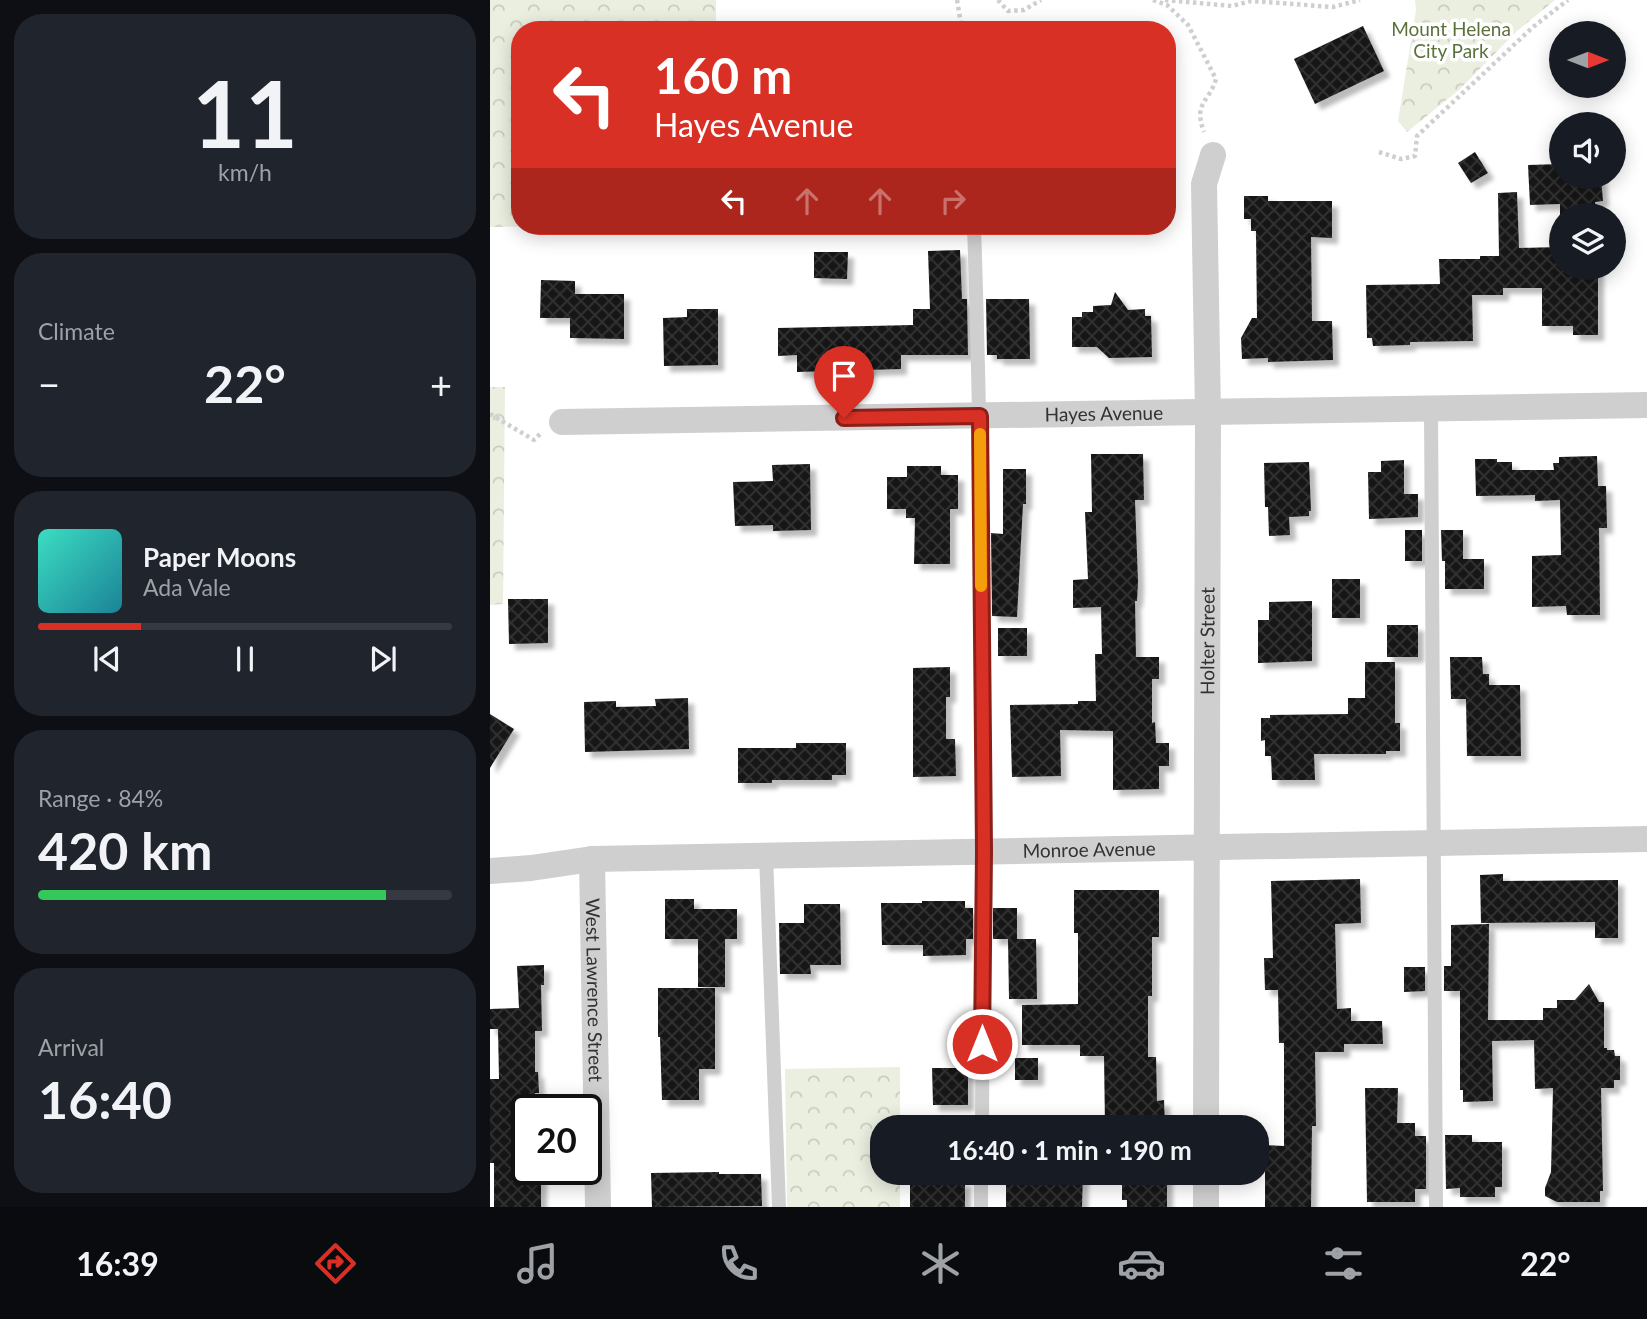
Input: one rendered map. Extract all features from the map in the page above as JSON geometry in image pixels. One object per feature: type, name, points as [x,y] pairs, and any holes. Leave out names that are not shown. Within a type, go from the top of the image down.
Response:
[{"type":"street","name":"Holter Street","points":[[1206,1115],[1208,413],[1204,184],[1213,155]]},
{"type":"street","name":"Hayes Avenue","points":[[562,422],[1647,405]]},
{"type":"street","name":"Monroe Avenue","points":[[490,871],[592,859],[1647,839]]},
{"type":"street","name":"West Lawrence Street","points":[[592,859],[598,1207]]},
{"type":"street","points":[[1206,1185],[1206,1207]]},
{"type":"lane","points":[[974,235],[980,416],[984,851],[982,1115]]},
{"type":"lane","points":[[1431,410],[1436,1207]]},
{"type":"lane","points":[[766,855],[779,1207]]},
{"type":"lane","points":[[981,1185],[981,1207]]},
{"type":"path","points":[[957,0],[960,21]]},
{"type":"path","points":[[998,0],[1008,11],[1024,10],[1041,0]]},
{"type":"path","points":[[1153,0],[1167,5],[1188,24],[1216,79],[1212,91],[1202,102],[1198,117],[1213,155]]},
{"type":"path","points":[[1165,0],[1232,6],[1251,1],[1333,7],[1360,0]]},
{"type":"path","points":[[1380,152],[1401,159],[1415,156],[1417,136],[1533,27],[1568,0]]},
{"type":"path","points":[[490,414],[534,440],[562,422]]},
{"type":"green space","points":[[490,0],[716,0],[716,21],[511,21],[511,227],[490,227]]},
{"type":"green space","name":"Mount Helena City Park","points":[[1415,0],[1555,0],[1517,31],[1460,89],[1407,132],[1398,121],[1416,10]]},
{"type":"green space","points":[[490,387],[505,387],[503,604],[490,605]]},
{"type":"green space","points":[[900,1067],[900,1115],[870,1115],[870,1185],[900,1185],[900,1207],[787,1207],[785,1069]]},
{"type":"building","points":[[1363,26],[1384,71],[1315,104],[1294,59]]},
{"type":"building","points":[[1475,152],[1488,173],[1471,183],[1458,163]]},
{"type":"building","points":[[1549,164],[1549,189],[1602,189],[1603,201],[1530,205],[1528,165]]},
{"type":"building","points":[[1517,192],[1519,248],[1549,247],[1549,280],[1598,280],[1598,335],[1573,335],[1573,326],[1542,326],[1542,288],[1503,288],[1503,295],[1472,295],[1473,341],[1410,342],[1410,345],[1373,346],[1372,338],[1367,338],[1366,285],[1440,284],[1439,259],[1499,256],[1498,193]]},
{"type":"building","points":[[1244,196],[1268,196],[1268,201],[1332,201],[1332,238],[1311,237],[1312,321],[1332,321],[1333,360],[1268,362],[1268,358],[1242,359],[1241,338],[1252,318],[1257,318],[1256,231],[1251,231],[1251,219],[1244,219]]},
{"type":"building","points":[[960,250],[962,299],[967,299],[968,355],[901,355],[901,369],[797,372],[797,355],[778,356],[778,328],[913,325],[913,309],[930,309],[928,251]]},
{"type":"building","points":[[814,252],[848,252],[847,279],[814,278]]},
{"type":"building","points":[[541,280],[575,281],[575,294],[624,294],[624,339],[570,338],[570,318],[540,318]]},
{"type":"building","points":[[1115,292],[1128,310],[1145,309],[1145,316],[1151,316],[1152,357],[1109,358],[1097,347],[1072,347],[1072,317],[1082,317],[1082,312],[1093,312],[1093,306],[1111,305]]},
{"type":"building","points":[[986,299],[1029,299],[1030,359],[997,359],[997,355],[987,355]]},
{"type":"building","points":[[687,309],[718,309],[718,365],[664,366],[663,318],[687,317]]},
{"type":"building","points":[[1091,454],[1143,454],[1144,500],[1135,500],[1138,582],[1135,601],[1136,657],[1159,657],[1159,679],[1152,679],[1152,723],[1155,722],[1156,743],[1169,743],[1169,766],[1159,766],[1159,789],[1113,790],[1113,731],[1060,730],[1061,776],[1012,777],[1010,705],[1078,704],[1078,701],[1096,701],[1095,654],[1102,654],[1101,607],[1073,608],[1073,580],[1088,579],[1085,512],[1092,512]]},
{"type":"building","points":[[1597,456],[1598,486],[1606,486],[1607,528],[1599,528],[1600,615],[1567,615],[1566,606],[1532,607],[1532,556],[1561,555],[1560,500],[1535,501],[1535,495],[1476,496],[1475,459],[1512,462],[1512,470],[1554,470],[1553,463],[1559,463],[1559,457]]},
{"type":"building","points":[[1404,460],[1404,494],[1418,494],[1418,517],[1369,519],[1368,472],[1381,472],[1381,461]]},
{"type":"building","points":[[1309,462],[1309,516],[1289,517],[1290,535],[1269,536],[1264,463]]},
{"type":"building","points":[[810,464],[811,530],[773,531],[773,525],[735,526],[733,482],[773,481],[772,465]]},
{"type":"building","points":[[907,466],[941,466],[941,475],[958,475],[958,509],[950,509],[950,564],[914,564],[915,518],[906,518],[906,509],[887,509],[887,477],[907,477]]},
{"type":"building","points":[[1003,469],[1026,469],[1026,504],[1023,504],[1017,617],[992,616],[991,533],[1003,534]]},
{"type":"building","points":[[1405,530],[1422,530],[1422,561],[1405,561]]},
{"type":"building","points":[[1441,530],[1463,530],[1463,559],[1484,559],[1484,589],[1445,589]]},
{"type":"building","points":[[1332,579],[1360,579],[1360,618],[1332,618]]},
{"type":"building","points":[[508,599],[548,599],[548,643],[509,644]]},
{"type":"building","points":[[1312,601],[1312,661],[1258,663],[1258,620],[1269,620],[1269,602]]},
{"type":"building","points":[[1387,625],[1418,625],[1418,657],[1387,657]]},
{"type":"building","points":[[998,628],[1027,628],[1027,656],[998,656]]},
{"type":"building","points":[[1450,657],[1482,657],[1483,674],[1489,674],[1489,685],[1520,685],[1521,756],[1467,756],[1466,699],[1451,699]]},
{"type":"building","points":[[1365,662],[1395,662],[1395,723],[1400,723],[1400,751],[1386,751],[1386,754],[1314,754],[1315,780],[1272,780],[1271,756],[1265,756],[1265,740],[1261,741],[1261,718],[1270,718],[1270,715],[1348,714],[1348,698],[1365,698]]},
{"type":"building","points":[[950,667],[950,697],[946,697],[946,739],[955,739],[956,776],[913,777],[913,668]]},
{"type":"building","points":[[688,698],[689,749],[585,752],[584,702],[616,701],[616,707],[656,706],[655,699]]},
{"type":"building","points":[[490,714],[514,729],[490,768]]},
{"type":"building","points":[[796,743],[846,743],[846,775],[832,775],[832,780],[738,783],[738,748],[796,748]]},
{"type":"building","points":[[1503,874],[1503,881],[1618,880],[1618,938],[1595,938],[1595,922],[1481,923],[1480,875]]},
{"type":"building","points":[[1360,879],[1361,923],[1335,924],[1337,1009],[1351,1008],[1351,1021],[1382,1021],[1383,1044],[1344,1044],[1344,1052],[1315,1052],[1316,1126],[1312,1126],[1311,1207],[1265,1207],[1265,1185],[1269,1185],[1269,1145],[1284,1146],[1284,1043],[1279,1043],[1278,990],[1265,990],[1264,958],[1273,958],[1271,881]]},
{"type":"building","points":[[1074,890],[1159,890],[1159,937],[1152,937],[1152,996],[1148,996],[1148,1057],[1156,1057],[1157,1101],[1164,1100],[1165,1115],[1105,1115],[1104,1056],[1080,1056],[1080,1045],[1022,1045],[1022,1005],[1078,1004],[1078,933],[1074,933]]},
{"type":"building","points":[[665,899],[694,899],[694,909],[737,909],[737,939],[725,939],[725,987],[698,987],[698,939],[665,939]]},
{"type":"building","points":[[965,901],[965,908],[973,908],[973,939],[966,939],[966,955],[923,956],[923,945],[882,945],[881,903]]},
{"type":"building","points":[[804,904],[840,904],[841,965],[810,965],[811,974],[780,974],[779,923],[804,923]]},
{"type":"building","points":[[993,908],[1017,908],[1017,939],[1036,939],[1037,999],[1009,999],[1008,939],[993,939]]},
{"type":"building","points":[[1489,924],[1488,1020],[1543,1020],[1543,1008],[1557,1008],[1557,1000],[1575,1000],[1589,984],[1599,1002],[1604,1002],[1604,1048],[1614,1050],[1615,1056],[1620,1056],[1620,1080],[1614,1080],[1614,1088],[1601,1088],[1603,1191],[1600,1191],[1600,1202],[1557,1202],[1545,1196],[1551,1172],[1553,1088],[1535,1089],[1534,1040],[1492,1041],[1493,1101],[1463,1102],[1463,1090],[1460,1090],[1460,991],[1444,991],[1444,966],[1451,966],[1451,925]]},
{"type":"building","points":[[544,965],[544,985],[541,985],[542,1031],[535,1031],[535,1072],[538,1072],[539,1093],[511,1094],[511,1185],[541,1185],[541,1207],[494,1207],[494,1163],[490,1163],[490,1079],[499,1079],[498,1029],[490,1029],[490,1009],[519,1008],[517,966]]},
{"type":"building","points":[[1404,967],[1425,967],[1425,991],[1404,992]]},
{"type":"building","points":[[658,988],[715,988],[715,1069],[699,1069],[699,1100],[662,1100]]},
{"type":"building","points":[[1015,1058],[1038,1058],[1038,1080],[1015,1080]]},
{"type":"building","points":[[932,1068],[968,1068],[968,1105],[933,1105]]},
{"type":"building","points":[[1365,1088],[1398,1088],[1397,1123],[1415,1123],[1415,1136],[1426,1136],[1426,1189],[1415,1189],[1415,1202],[1367,1202]]},
{"type":"building","points":[[1445,1135],[1472,1135],[1472,1142],[1502,1142],[1502,1187],[1495,1187],[1495,1197],[1460,1197],[1460,1188],[1446,1189]]},
{"type":"building","points":[[651,1173],[761,1174],[762,1206],[652,1207]]},
{"type":"building","points":[[910,1185],[965,1185],[965,1207],[910,1207]]},
{"type":"building","points":[[1006,1185],[1083,1185],[1082,1207],[1006,1207]]},
{"type":"building","points":[[1122,1185],[1167,1185],[1167,1207],[1127,1207],[1127,1200],[1122,1200]]},
{"type":"slow traffic","points":[[980,434],[981,586]]},
{"type":"route","points":[[844,418],[980,416],[984,851],[982,1044]]}]
